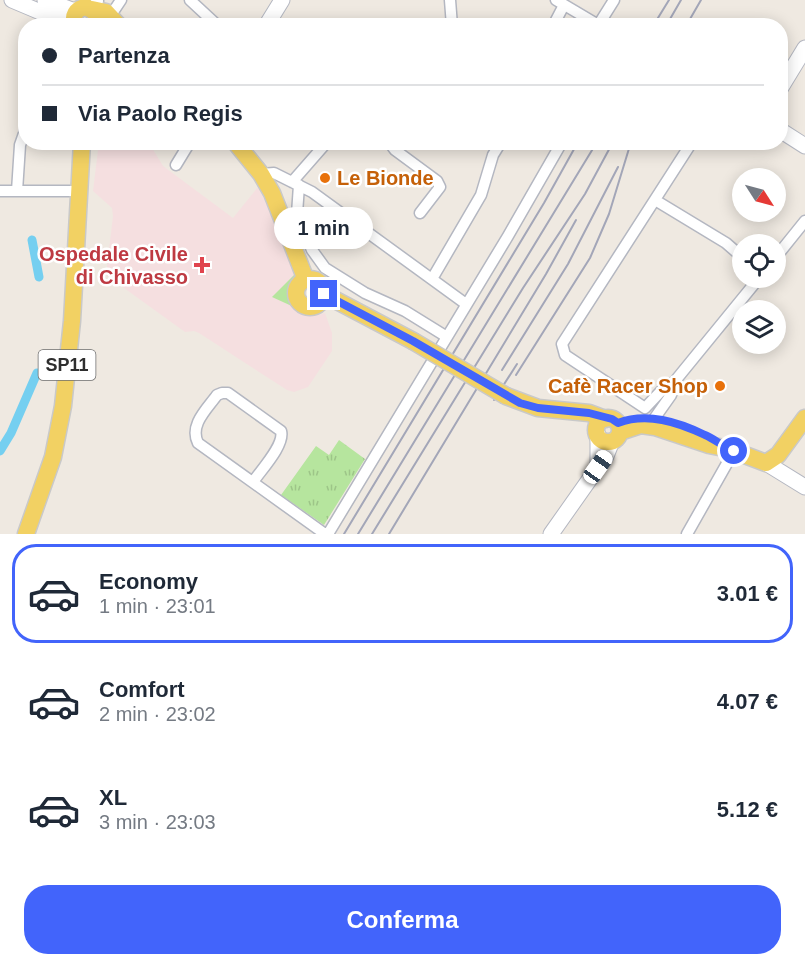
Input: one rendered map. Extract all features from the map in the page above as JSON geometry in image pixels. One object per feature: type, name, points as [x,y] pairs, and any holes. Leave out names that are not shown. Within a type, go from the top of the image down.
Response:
[{"type":"main road","points":[[83,17],[103,10],[112,18]]},
{"type":"main road","points":[[78,191],[81,150]]},
{"type":"main road","points":[[241,150],[261,174],[272,193],[306,280]]},
{"type":"main road","name":"SP11","points":[[29,533],[53,457],[63,406],[72,321],[78,191]]},
{"type":"main road","points":[[306,280],[319,282],[324,294],[321,302],[312,307],[300,303],[296,294],[306,280]]},
{"type":"main road","points":[[324,294],[413,341],[506,396],[538,408],[589,413],[608,430]]},
{"type":"main road","points":[[608,430],[641,424],[731,450],[766,463],[778,455],[805,418]]},
{"type":"main road","points":[[608,430],[627,420],[662,419],[705,435],[731,450]]},
{"type":"street","points":[[12,0],[83,17]]},
{"type":"street","points":[[45,0],[72,10],[83,17]]},
{"type":"street","points":[[116,18],[121,0]]},
{"type":"street","points":[[190,0],[209,18]]},
{"type":"street","points":[[271,18],[282,0]]},
{"type":"street","points":[[450,0],[451,18]]},
{"type":"street","points":[[604,18],[614,0]]},
{"type":"street","points":[[555,18],[560,2],[588,18]]},
{"type":"street","points":[[788,76],[805,48]]},
{"type":"street","points":[[788,135],[805,146]]},
{"type":"street","points":[[17,191],[20,150]]},
{"type":"street","points":[[176,165],[185,150]]},
{"type":"street","points":[[321,150],[296,183],[297,214],[312,250],[325,268],[365,292],[405,311],[447,337]]},
{"type":"street","points":[[395,150],[437,181],[440,187],[420,213]]},
{"type":"street","points":[[432,279],[481,195],[497,150]]},
{"type":"street","points":[[253,482],[280,444],[283,437],[281,431],[228,393],[222,393],[217,395],[196,424],[195,437],[198,443],[326,534],[382,446],[557,150]]},
{"type":"street","points":[[687,150],[562,344],[565,355],[645,408],[662,390],[675,381],[751,288]]},
{"type":"street","points":[[261,174],[274,173],[312,192],[466,304]]},
{"type":"street","points":[[0,191],[78,191]]},
{"type":"street","points":[[655,200],[732,248]]},
{"type":"street","points":[[786,245],[805,221]]},
{"type":"street","points":[[654,419],[671,395],[675,381]]},
{"type":"street","points":[[551,534],[598,467],[608,430]]},
{"type":"street","points":[[687,534],[731,450]]},
{"type":"street","points":[[766,463],[805,487]]},
{"type":"shaded area","name":"Ospedale Civile di Chivasso","points":[[98,150],[153,150],[163,166],[233,218],[258,187],[292,255],[300,278],[294,291],[295,298],[303,308],[310,309],[319,315],[325,313],[332,333],[332,351],[308,387],[294,392],[287,390],[199,333],[185,332],[106,275],[112,208],[93,191]]},
{"type":"green space","points":[[295,274],[297,278],[293,297],[295,301],[301,307],[314,312],[307,313],[272,297]]},
{"type":"green space","points":[[339,440],[365,459],[324,525],[281,495],[316,446],[329,455]]},
{"type":"waterway","points":[[32,240],[39,277]]},
{"type":"waterway","points":[[0,451],[11,433],[37,373]]},
{"type":"railway","points":[[658,18],[669,0]]},
{"type":"railway","points":[[671,18],[681,0]]},
{"type":"railway","points":[[691,18],[701,0]]},
{"type":"railway","points":[[344,534],[544,203],[574,150]]},
{"type":"railway","points":[[358,534],[592,150]]},
{"type":"railway","points":[[372,534],[523,288],[585,194],[609,150]]},
{"type":"railway","points":[[516,375],[590,258],[609,214],[629,150]]},
{"type":"railway","points":[[502,370],[568,264],[618,167]]},
{"type":"railway","points":[[389,534],[546,274],[576,220]]},
{"type":"railway","points":[[494,400],[517,364]]},
{"type":"place","name":"Le Bionde","points":[[325,178]]},
{"type":"place","name":"Ospedale Civile di Chivasso","points":[[202,265]]},
{"type":"place","name":"Cafè Racer Shop","points":[[720,386]]},
{"type":"route","points":[[324,294],[413,341],[520,403],[538,408],[589,413],[612,419],[618,423],[627,420],[662,419],[705,435],[734,451]]}]
